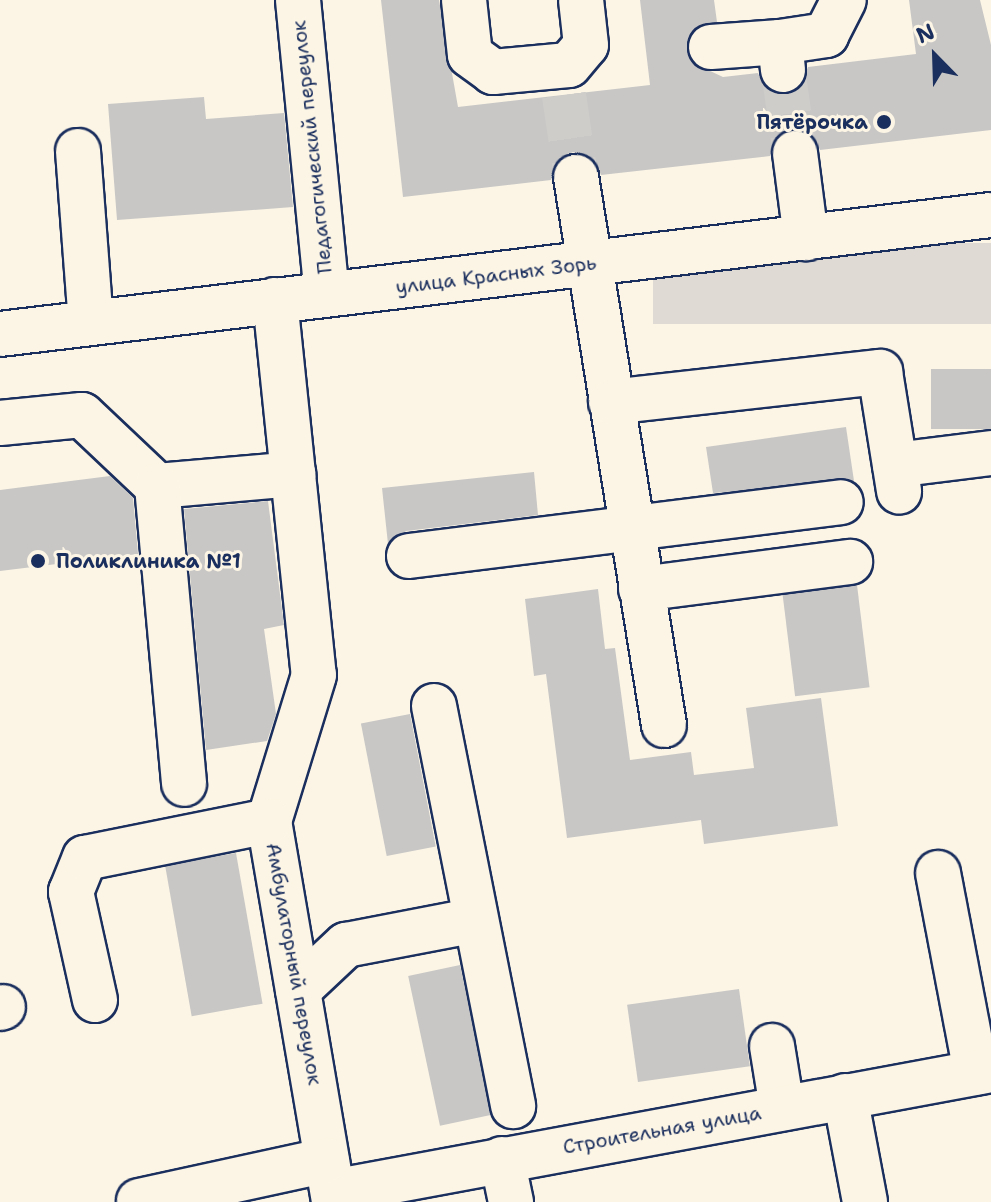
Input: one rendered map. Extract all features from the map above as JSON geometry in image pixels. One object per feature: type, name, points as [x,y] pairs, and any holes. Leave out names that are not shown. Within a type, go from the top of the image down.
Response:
[{"type":"street","name":"Педагогический переулок","points":[[298,0],[327,294]]},
{"type":"street","points":[[464,0],[470,55],[493,72],[562,80],[569,65],[586,45],[581,0]]},
{"type":"street","points":[[711,47],[782,56],[826,35],[844,0]]},
{"type":"street","points":[[78,151],[91,323]]},
{"type":"street","points":[[795,153],[806,238]]},
{"type":"street","points":[[576,177],[664,725]]},
{"type":"street","name":"улица Красных Зорь","points":[[0,334],[991,215]]},
{"type":"street","name":"Амбулаторный переулок","points":[[275,300],[314,675],[269,821],[332,1185]]},
{"type":"street","points":[[611,402],[880,372],[897,478],[991,453]]},
{"type":"street","points":[[0,423],[82,415],[157,486],[184,784]]},
{"type":"street","points":[[157,486],[293,474]]},
{"type":"street","points":[[409,556],[632,532],[841,502]]},
{"type":"street","points":[[641,589],[850,562]]},
{"type":"street","points":[[434,706],[513,1106]]},
{"type":"street","points":[[95,1000],[71,892],[85,858],[269,821]]},
{"type":"street","points":[[938,873],[987,1073]]},
{"type":"street","points":[[285,916],[346,945]]},
{"type":"street","points":[[298,990],[346,945],[476,920]]},
{"type":"street","points":[[772,1046],[782,1108]]},
{"type":"street","name":"Строительная улица","points":[[154,1200],[332,1185],[502,1159],[987,1073]]},
{"type":"street","points":[[845,1096],[865,1202]]},
{"type":"street","points":[[502,1159],[511,1202]]},
{"type":"shaded area","points":[[653,243],[991,243],[991,324],[653,324]]},
{"type":"building","points":[[381,0],[439,0],[458,107],[650,85],[640,0],[714,0],[717,22],[688,37],[691,62],[723,77],[758,73],[763,85],[785,95],[798,90],[808,67],[916,54],[909,0],[980,0],[991,45],[991,130],[820,150],[814,137],[793,128],[779,134],[770,156],[601,175],[595,161],[573,152],[560,158],[551,180],[403,197]]},
{"type":"building","points":[[204,97],[206,119],[284,113],[293,207],[117,220],[108,104]]},
{"type":"building","points":[[931,369],[991,369],[991,429],[931,429]]},
{"type":"building","points":[[846,427],[854,481],[713,493],[706,447]]},
{"type":"building","points":[[534,472],[538,515],[406,531],[388,544],[382,488]]},
{"type":"building","name":"Поликлиника №1","points":[[110,476],[133,498],[138,554],[0,571],[0,490]]},
{"type":"building","points":[[268,501],[284,625],[264,629],[276,714],[267,741],[206,750],[184,509]]},
{"type":"building","points":[[857,585],[870,687],[795,696],[783,594]]},
{"type":"building","points":[[598,589],[605,649],[615,648],[630,760],[691,752],[694,775],[754,768],[746,708],[821,698],[838,826],[704,844],[701,820],[567,838],[546,674],[534,676],[525,599]]},
{"type":"building","points":[[410,714],[436,847],[387,856],[361,724]]},
{"type":"building","points":[[236,853],[263,1004],[192,1016],[165,866]]},
{"type":"building","points":[[460,965],[492,1115],[440,1126],[408,976]]},
{"type":"building","points":[[739,989],[750,1066],[638,1082],[627,1005]]},
{"type":"tunnel","points":[[783,70],[795,153]]},
{"type":"tunnel","points":[[564,95],[576,177]]},
{"type":"place","name":"Пятёрочка","points":[[884,122]]},
{"type":"place","name":"Поликлиника №1","points":[[38,561]]}]
